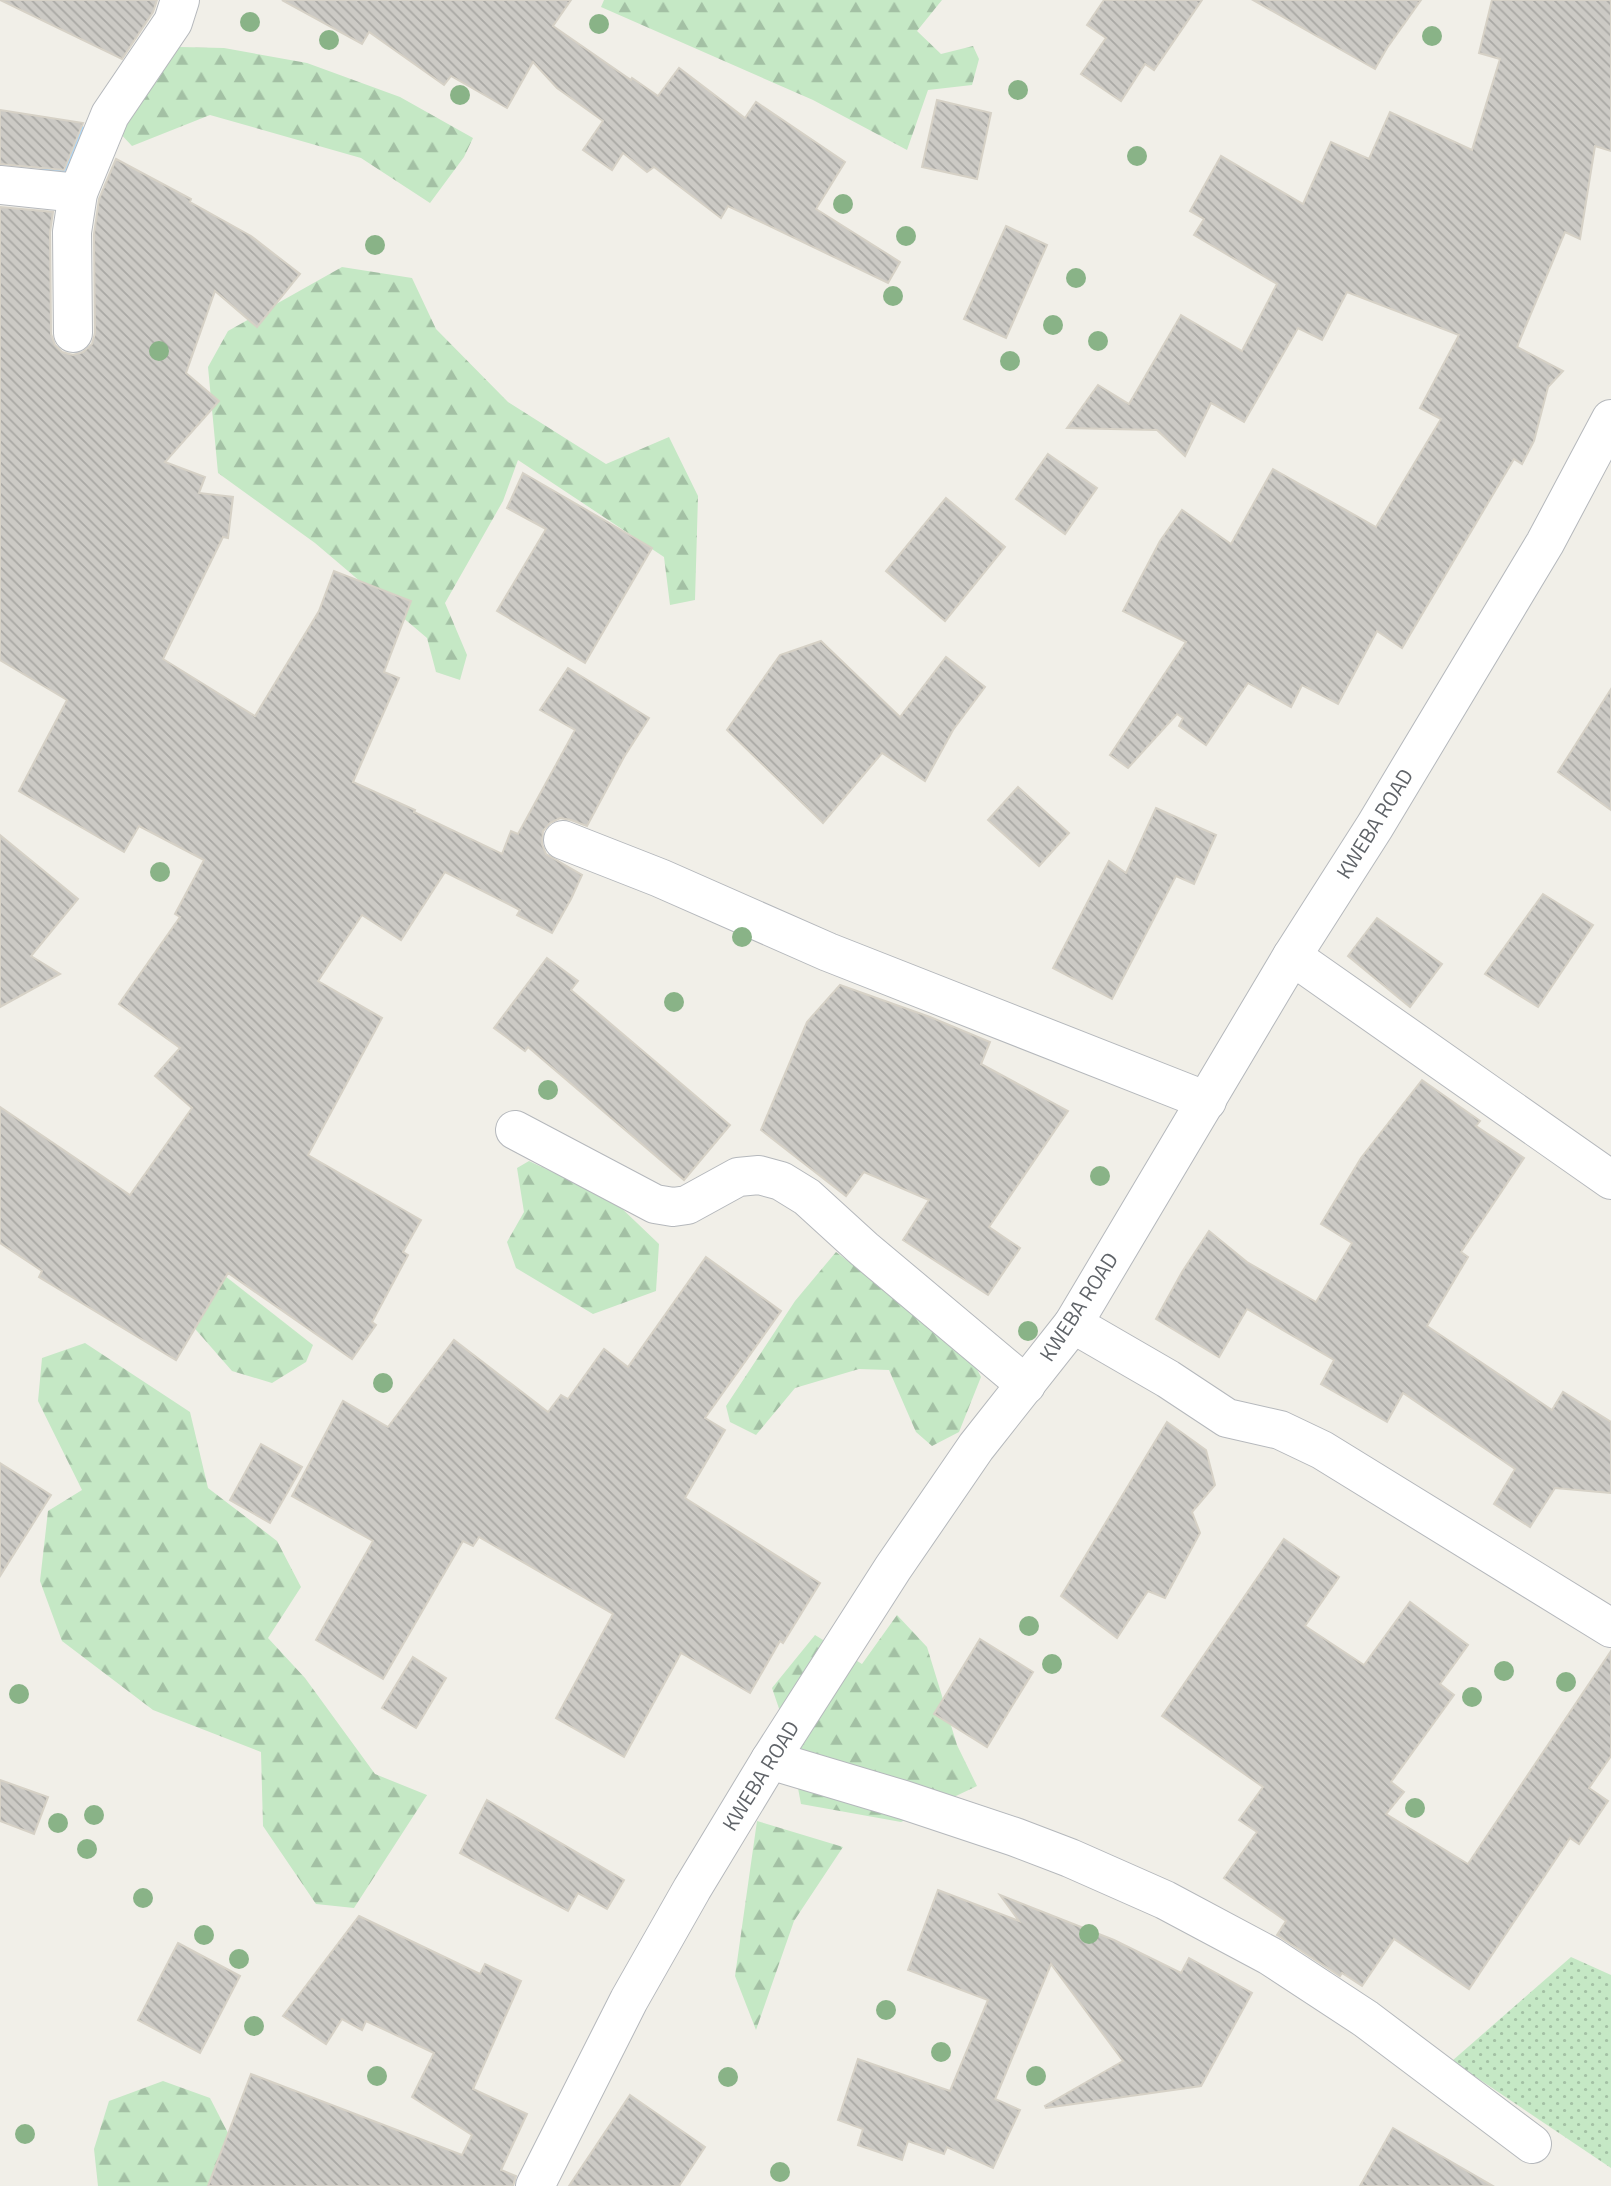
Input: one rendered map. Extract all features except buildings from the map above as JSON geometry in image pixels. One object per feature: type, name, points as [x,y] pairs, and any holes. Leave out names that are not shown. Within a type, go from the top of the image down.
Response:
[{"type":"street","points":[[73,333],[72,232],[78,193],[110,115],[173,22],[180,0]]},
{"type":"street","points":[[0,185],[78,193]]},
{"type":"street","name":"KWEBA ROAD","points":[[535,2186],[629,2000],[770,1760],[893,1568],[976,1447],[1073,1324],[1292,956],[1375,826],[1538,554],[1611,419]]},
{"type":"street","points":[[563,840],[660,878],[840,957],[1207,1101]]},
{"type":"street","points":[[1292,956],[1611,1180]]},
{"type":"street","points":[[515,1130],[655,1204],[673,1207],[687,1205],[738,1177],[759,1175],[781,1181],[807,1197],[864,1249],[1026,1385]]},
{"type":"street","points":[[1073,1324],[1168,1379],[1227,1418],[1280,1430],[1322,1450],[1611,1628]]},
{"type":"street","points":[[770,1760],[1015,1837],[1165,1900],[1270,1956],[1356,2012],[1532,2144]]},
{"type":"green space","points":[[604,0],[942,0],[917,31],[941,54],[973,46],[979,59],[972,85],[928,90],[907,150],[813,100],[601,7]]},
{"type":"green space","points":[[180,47],[224,48],[307,63],[400,97],[473,138],[464,157],[430,203],[361,158],[210,115],[132,146],[116,129],[148,69]]},
{"type":"green space","points":[[342,267],[412,278],[436,329],[508,402],[606,464],[669,437],[698,496],[695,600],[670,605],[664,557],[518,460],[503,501],[445,603],[467,655],[460,680],[436,672],[427,638],[315,543],[218,473],[208,367],[228,331]]},
{"type":"green space","points":[[529,1161],[614,1201],[659,1244],[656,1291],[593,1314],[516,1268],[507,1242],[524,1212],[517,1168]]},
{"type":"green space","points":[[836,1252],[968,1351],[981,1377],[959,1432],[932,1446],[916,1432],[889,1370],[859,1369],[795,1388],[756,1435],[730,1422],[726,1406],[795,1301]]},
{"type":"green space","points":[[197,1254],[313,1345],[306,1362],[272,1383],[232,1371],[176,1307]]},
{"type":"green space","points":[[85,1343],[190,1412],[208,1488],[277,1541],[301,1587],[268,1638],[305,1678],[375,1774],[427,1795],[354,1908],[316,1904],[263,1826],[261,1752],[153,1710],[62,1641],[40,1581],[48,1511],[82,1490],[38,1401],[42,1358]]},
{"type":"green space","points":[[897,1615],[927,1647],[957,1745],[977,1786],[901,1822],[801,1804],[788,1735],[772,1688],[815,1635],[862,1664]]},
{"type":"green space","points":[[757,1821],[843,1847],[794,1921],[756,2030],[735,1976]]},
{"type":"green space","points":[[1571,1957],[1611,1975],[1611,2168],[1452,2061]]},
{"type":"green space","points":[[163,2081],[210,2098],[246,2168],[245,2186],[98,2186],[94,2149],[109,2101]]},
{"type":"waterway","points":[[46,174],[62,175],[79,132]]}]
